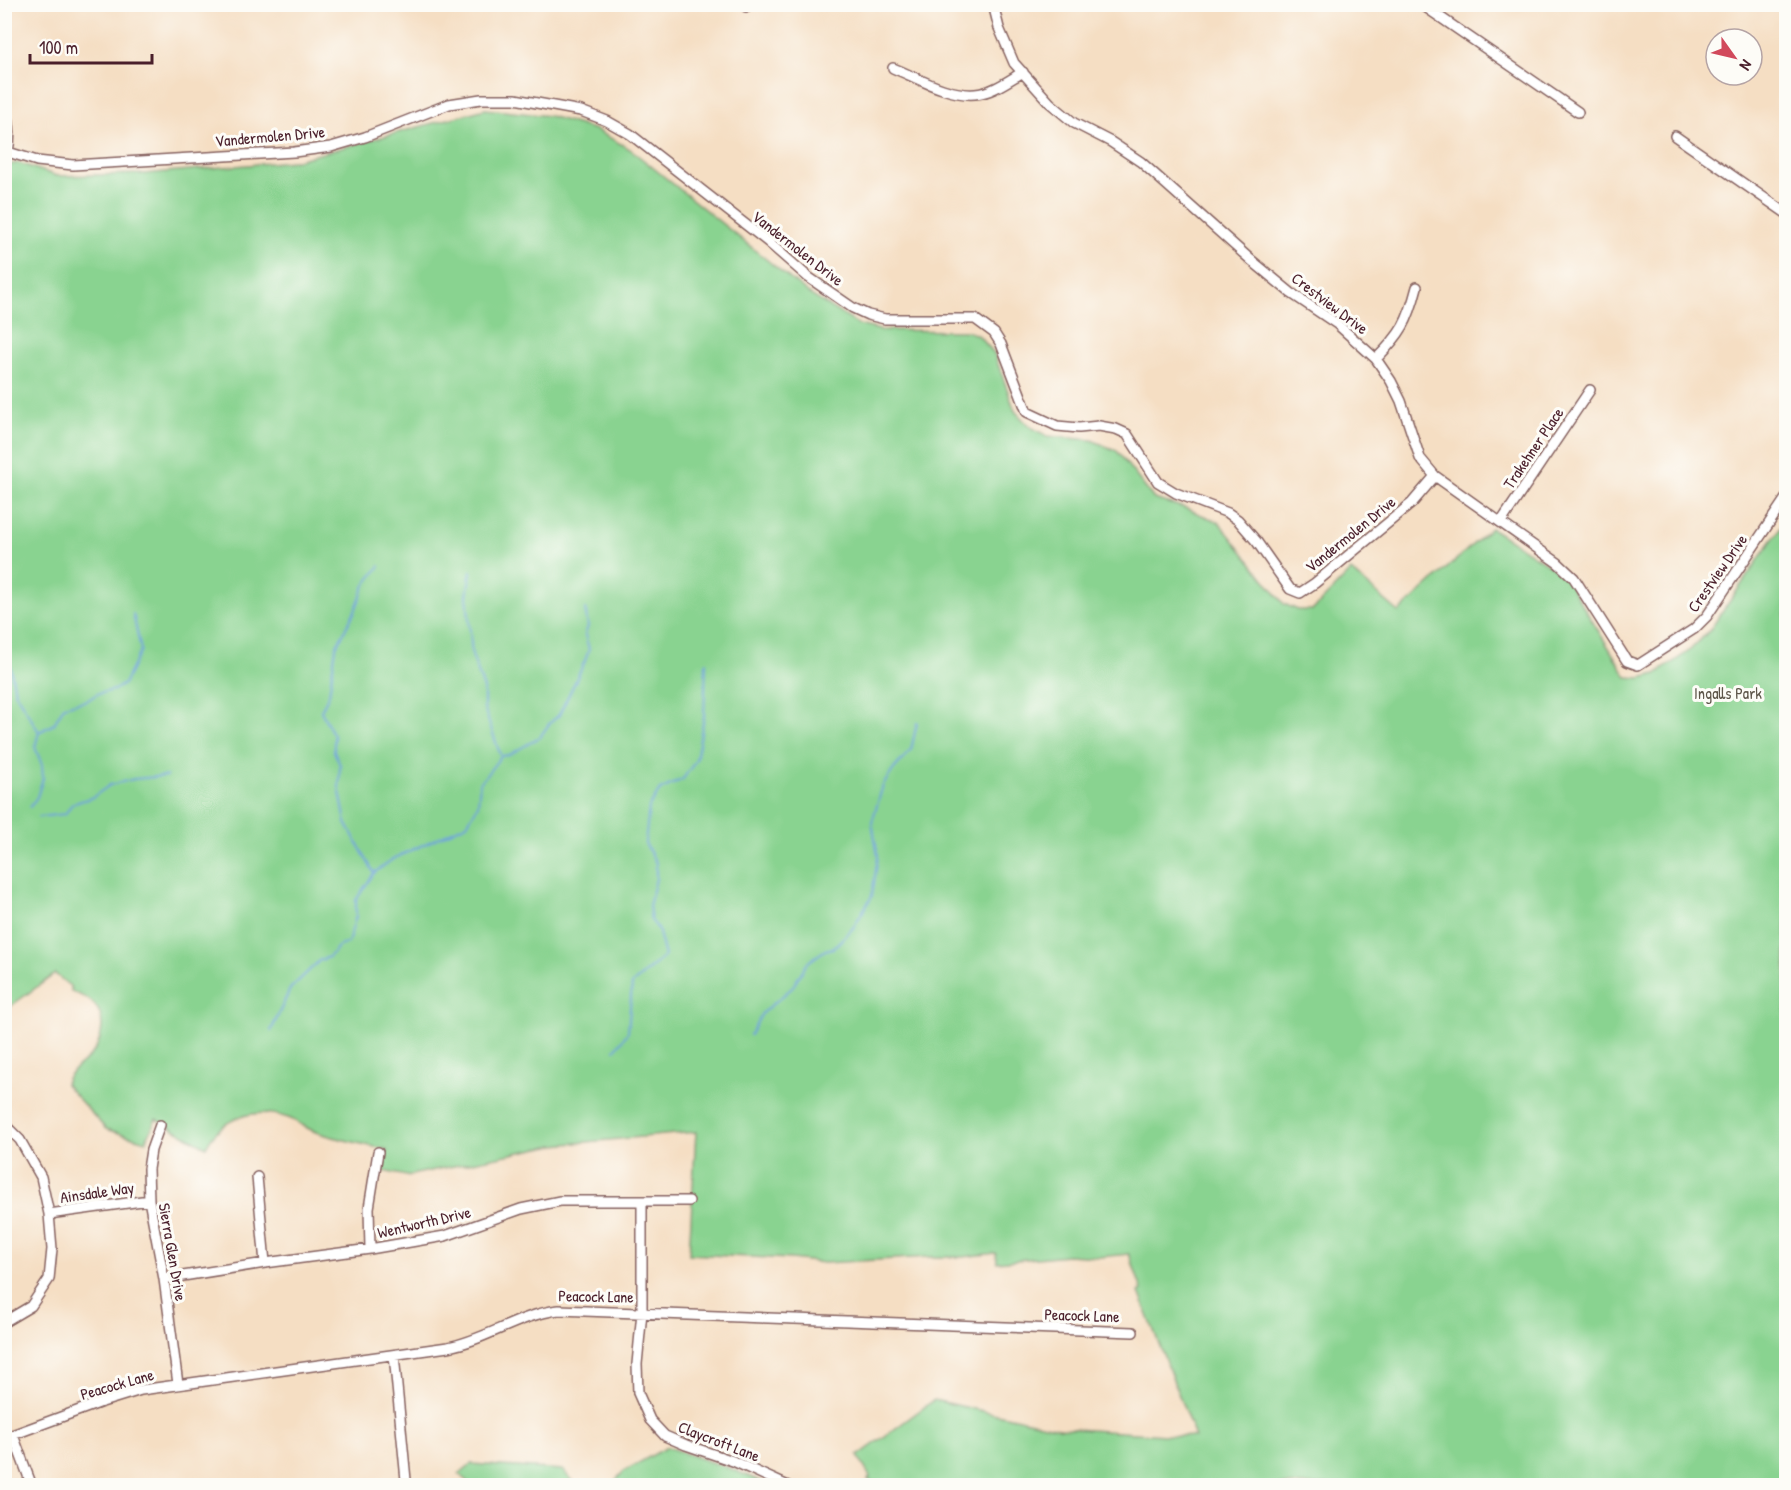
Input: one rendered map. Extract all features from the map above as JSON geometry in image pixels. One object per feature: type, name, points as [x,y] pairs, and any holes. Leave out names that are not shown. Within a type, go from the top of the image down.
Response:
[{"type":"street","name":"Crestview Drive","points":[[993,4],[999,28],[1014,63],[1050,103],[1074,123],[1111,142],[1141,162],[1251,260],[1291,293],[1337,324],[1376,359],[1401,401],[1420,458],[1436,476],[1558,563],[1574,578],[1627,661],[1638,665],[1694,629],[1707,616],[1786,498]]},
{"type":"street","points":[[1420,4],[1578,112]]},
{"type":"street","points":[[893,68],[951,92],[976,94],[999,86],[1023,72]]},
{"type":"street","name":"Vandermolen Drive","points":[[4,105],[10,130],[8,152],[37,161],[72,165],[294,153],[331,147],[366,137],[449,104],[481,99],[515,99],[581,111],[607,121],[630,134],[768,242],[808,277],[853,308],[885,319],[975,319],[994,333],[1001,344],[1028,412],[1057,426],[1079,428],[1100,426],[1127,434],[1158,482],[1176,493],[1228,513],[1238,520],[1257,542],[1290,589],[1300,593],[1412,503],[1436,476]]},
{"type":"street","points":[[1675,136],[1786,213]]},
{"type":"street","points":[[1376,359],[1394,341],[1409,317],[1417,287]]},
{"type":"street","name":"Trakehner Place","points":[[1501,522],[1590,390]]},
{"type":"street","points":[[4,1124],[20,1140],[41,1177],[49,1214],[52,1249],[49,1279],[31,1306],[4,1322]]},
{"type":"street","name":"Sierra Glen Drive","points":[[160,1125],[151,1150],[148,1169],[149,1200],[164,1279],[178,1384]]},
{"type":"street","points":[[370,1249],[369,1208],[378,1152]]},
{"type":"street","points":[[257,1177],[265,1263]]},
{"type":"street","name":"Ainsdale Way","points":[[49,1214],[149,1200]]},
{"type":"street","name":"Wentworth Drive","points":[[164,1279],[445,1236],[521,1209],[560,1201],[689,1201]]},
{"type":"street","name":"Claycroft Lane","points":[[642,1201],[642,1312],[637,1364],[638,1393],[650,1420],[665,1436],[733,1461],[788,1485]]},
{"type":"street","name":"Peacock Lane","points":[[9,1437],[120,1396],[178,1384],[466,1343],[551,1310],[1133,1332]]},
{"type":"street","points":[[394,1355],[406,1480]]},
{"type":"street","points":[[9,1437],[32,1485]]},
{"type":"green space","name":"Ingalls Park","points":[[485,109],[550,116],[596,130],[630,149],[809,294],[859,325],[880,330],[966,331],[978,335],[994,353],[1015,411],[1029,426],[1047,436],[1092,440],[1117,451],[1154,499],[1185,508],[1219,522],[1284,604],[1298,610],[1313,610],[1351,571],[1399,612],[1491,528],[1563,574],[1627,677],[1641,678],[1656,674],[1689,651],[1709,631],[1786,520],[1786,1485],[879,1485],[868,1480],[870,1477],[858,1456],[934,1400],[1059,1428],[1195,1437],[1139,1292],[1142,1290],[1129,1254],[1100,1257],[1067,1255],[997,1262],[996,1253],[963,1257],[824,1263],[689,1254],[696,1132],[554,1145],[406,1176],[383,1171],[387,1150],[319,1133],[289,1118],[274,1114],[251,1114],[229,1122],[212,1137],[206,1147],[156,1119],[146,1141],[106,1129],[65,1084],[72,1072],[93,1052],[100,1039],[101,1018],[95,1005],[71,991],[71,987],[55,974],[5,1010],[5,165],[19,163],[57,176],[143,174],[293,161]]},
{"type":"green space","points":[[667,1447],[734,1470],[769,1485],[611,1485],[624,1471]]},
{"type":"green space","points":[[471,1464],[563,1470],[575,1485],[471,1485],[459,1474]]},
{"type":"waterway","points":[[271,1031],[290,989],[320,960],[329,957],[339,946],[348,943],[356,916],[356,900],[374,873],[346,823],[339,787],[340,765],[334,751],[334,736],[321,711],[329,694],[336,647],[355,611],[365,585],[380,566]]},
{"type":"waterway","points":[[471,571],[467,595],[472,655],[484,689],[484,708],[500,754]]},
{"type":"waterway","points":[[374,873],[393,859],[467,824],[478,805],[480,783],[501,756],[509,755],[540,737],[559,715],[589,649],[585,635],[588,626],[585,609]]},
{"type":"waterway","points":[[39,732],[54,724],[64,706],[88,700],[97,694],[114,690],[124,684],[141,650],[133,614]]},
{"type":"waterway","points":[[4,633],[15,692],[39,732],[35,747],[42,765],[43,778],[37,797],[30,807]]},
{"type":"waterway","points":[[615,1050],[628,1032],[632,984],[665,956],[658,929],[651,920],[649,906],[656,879],[656,863],[645,843],[649,807],[660,790],[683,779],[696,760],[704,717],[706,662]]},
{"type":"waterway","points":[[750,1035],[762,1013],[792,988],[807,963],[825,950],[833,948],[853,928],[872,896],[878,856],[872,822],[883,785],[911,750],[917,723]]},
{"type":"waterway","points":[[39,817],[65,814],[72,804],[93,797],[110,785],[134,779],[167,776]]}]
